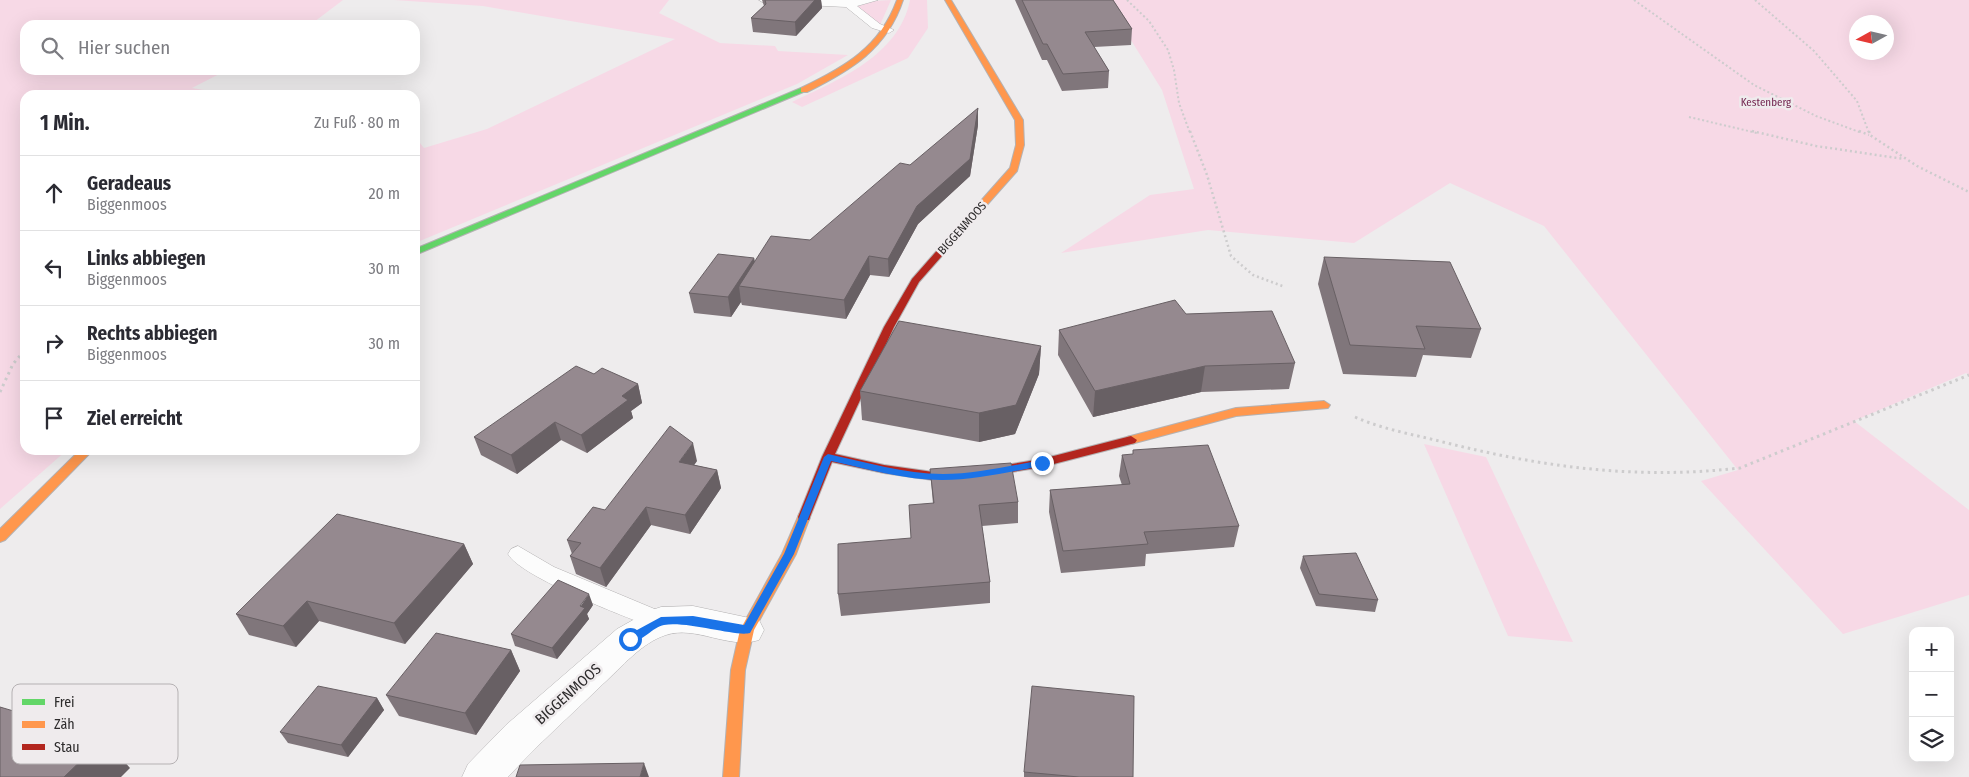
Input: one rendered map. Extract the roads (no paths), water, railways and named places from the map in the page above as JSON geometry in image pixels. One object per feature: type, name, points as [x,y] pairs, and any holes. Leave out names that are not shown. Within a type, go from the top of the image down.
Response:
[{"type":"street","points":[[420,250],[809,87],[851,64],[870,50],[889,30],[897,14],[900,0]]},
{"type":"street","name":"BIGGENMOOS","points":[[731,777],[738,670],[746,630],[789,554],[828,457],[889,327],[915,280],[1014,169],[1019,154],[1022,135],[1019,120],[948,0]]},
{"type":"street","points":[[828,457],[884,469],[940,477],[962,476],[1042,463],[1195,421],[1236,412],[1324,405]]},
{"type":"street","points":[[0,538],[82,455]]},
{"type":"street","name":"BIGGENMOOS","points":[[482,777],[520,737],[630,639],[661,621],[693,620],[746,630]]},
{"type":"lane","points":[[764,0],[849,4],[873,0]]},
{"type":"lane","points":[[849,4],[876,26],[889,30]]},
{"type":"lane","name":"BIGGENMOOS","points":[[518,554],[547,573],[661,621]]},
{"type":"park label","name":"Kestenberg","points":[[1766,102]]}]
